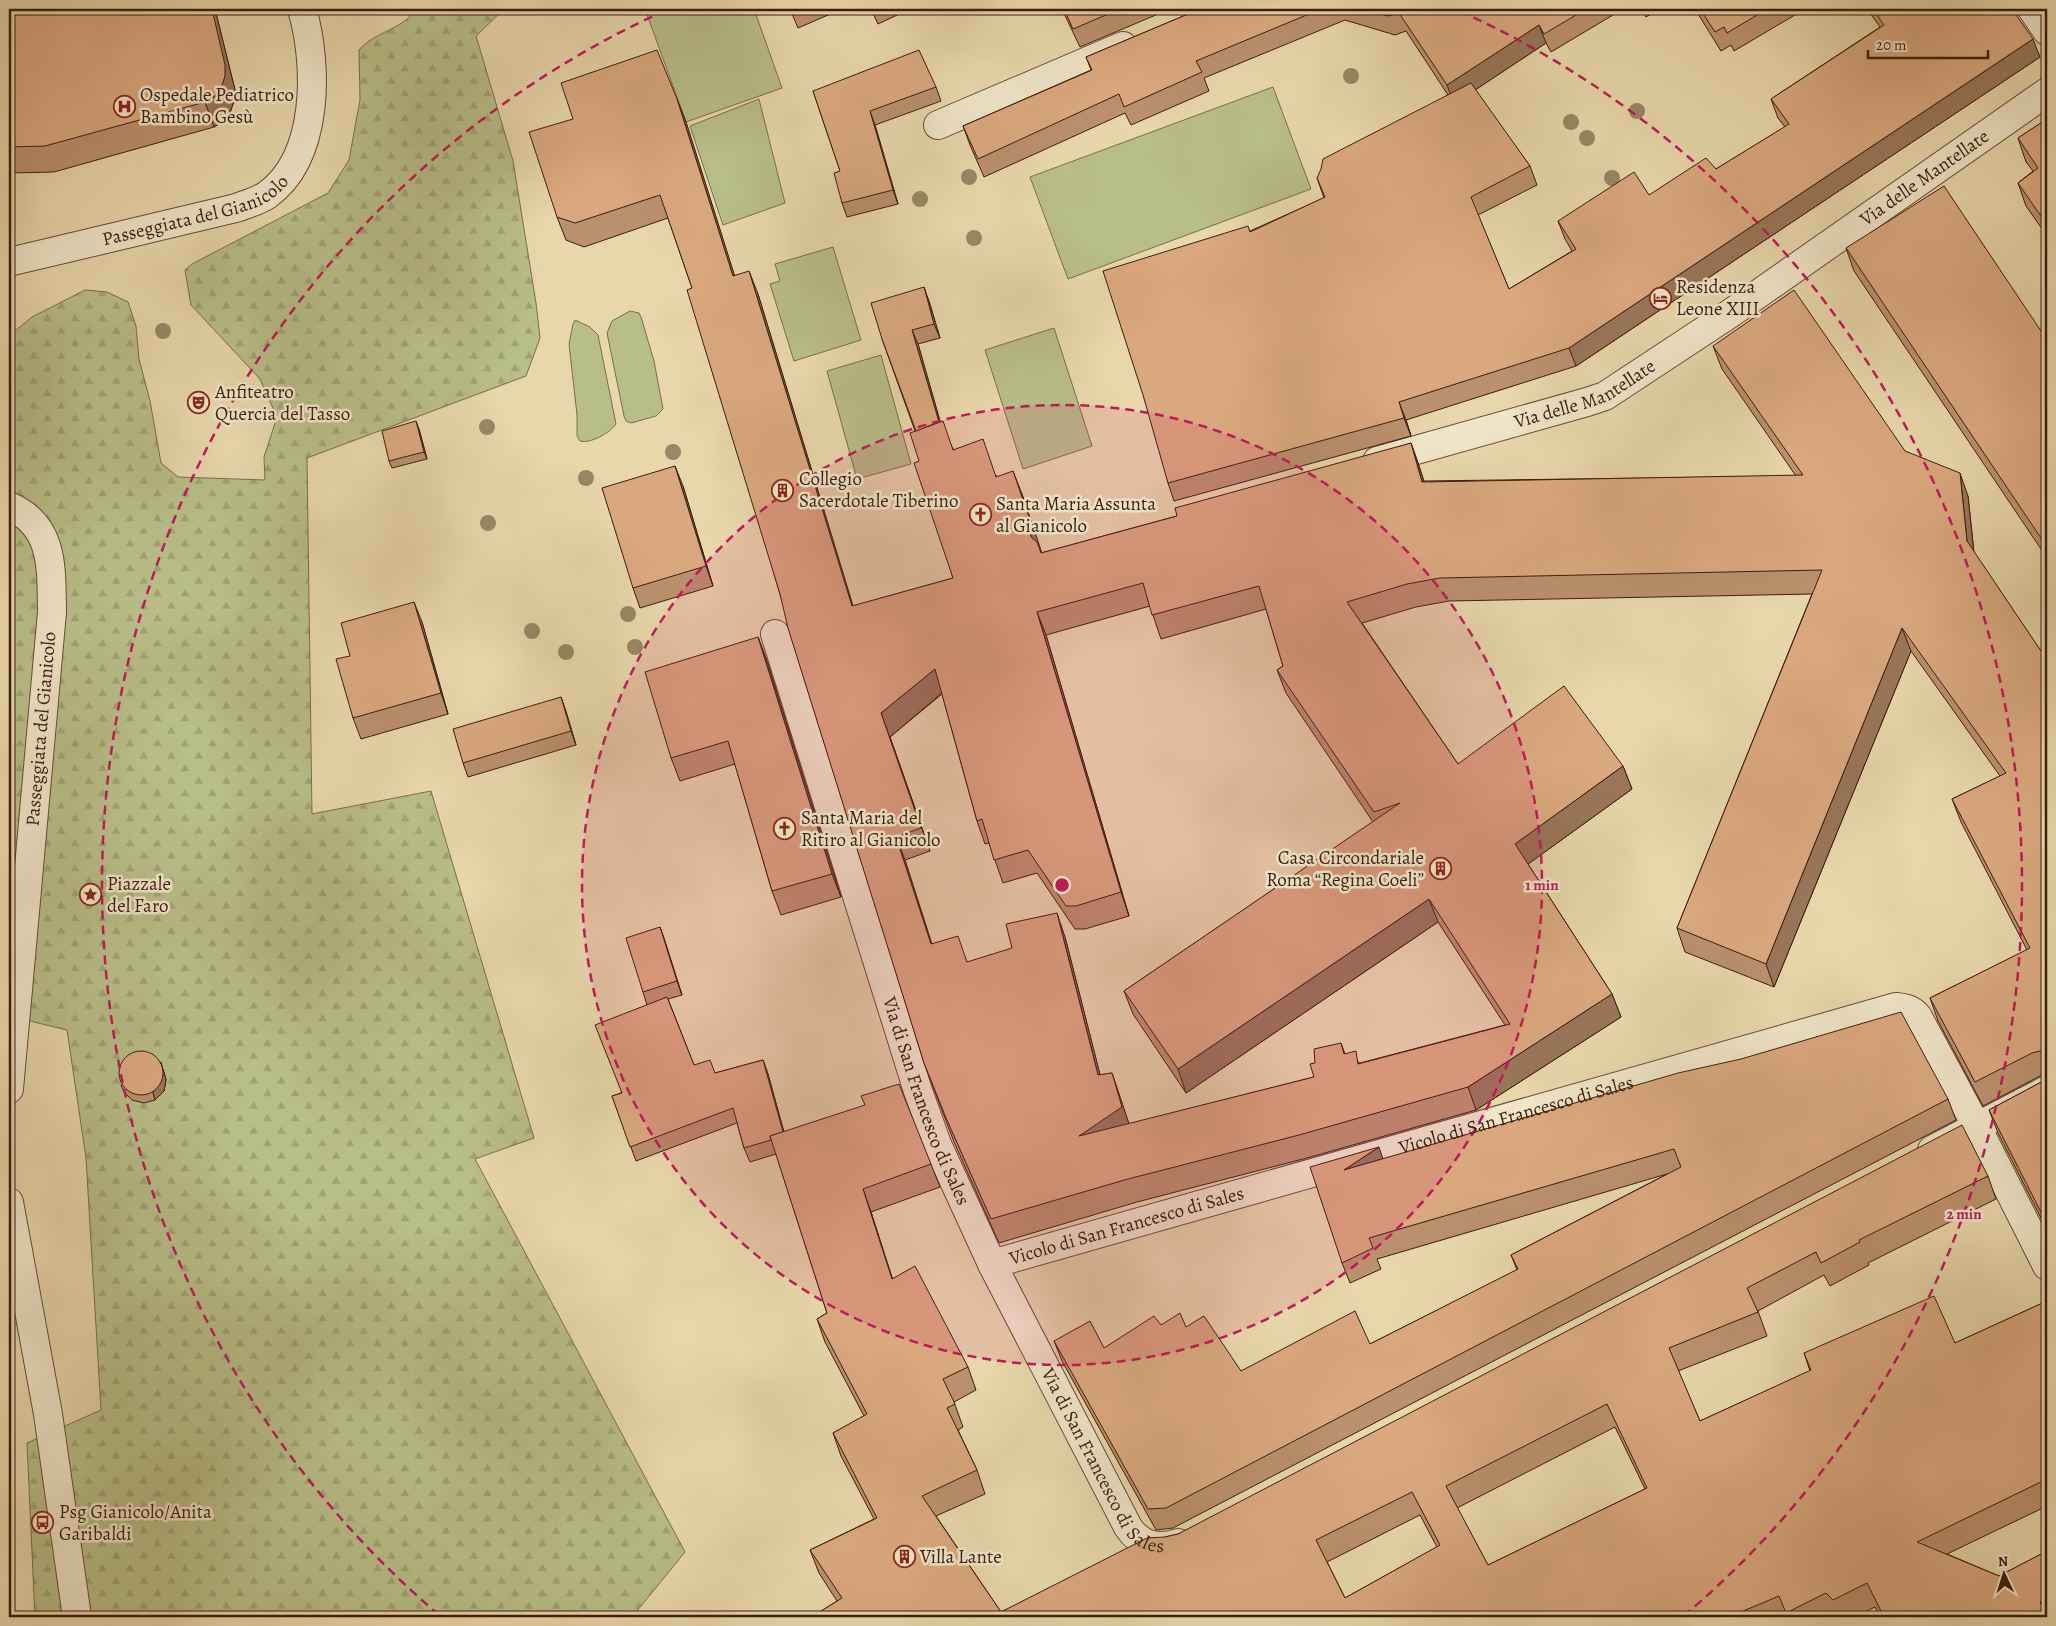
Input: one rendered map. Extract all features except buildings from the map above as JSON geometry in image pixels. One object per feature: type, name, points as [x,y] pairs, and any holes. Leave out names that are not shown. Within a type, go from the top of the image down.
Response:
[{"type":"street","name":"Passeggiata del Gianicolo","points":[[9,262],[113,236],[197,218],[259,200],[271,192],[281,181],[296,158],[307,124],[312,87],[309,37],[302,9]]},
{"type":"street","points":[[2032,9],[2047,31]]},
{"type":"street","points":[[938,125],[1150,34]]},
{"type":"street","name":"Via delle Mantellate","points":[[1356,467],[1605,396],[1731,313],[2047,92]]},
{"type":"street","name":"Passeggiata del Gianicolo","points":[[9,506],[28,517],[41,533],[46,545],[50,565],[52,612],[9,1090]]},
{"type":"street","name":"Via di San Francesco di Sales","points":[[774,634],[918,1091],[950,1175],[992,1264],[1134,1535],[1146,1543],[1163,1547],[1179,1543],[1201,1531]]},
{"type":"street","name":"Vicolo di San Francesco di Sales","points":[[992,1264],[1896,1007],[1906,1008],[1914,1012],[1918,1017],[1977,1127],[2047,1266]]},
{"type":"street","points":[[1909,1162],[2047,1090]]},
{"type":"street","points":[[9,1202],[48,1414],[77,1617]]},
{"type":"green space","points":[[417,9],[504,9],[476,36],[513,161],[540,338],[526,376],[307,458],[312,814],[431,791],[534,1138],[475,1159],[685,1552],[632,1617],[35,1617],[27,1443],[101,1410],[86,1158],[67,1030],[9,1016],[9,336],[32,317],[85,290],[107,292],[128,302],[136,326],[139,359],[150,401],[161,463],[178,477],[265,480],[264,457],[277,417],[260,379],[191,305],[185,270],[192,264],[328,193],[349,160],[360,100],[359,50],[373,39],[396,27]]},
{"type":"green space","points":[[645,9],[754,9],[782,88],[686,122]]},
{"type":"green space","points":[[1273,87],[1311,189],[1068,279],[1030,177]]},
{"type":"green space","points":[[759,99],[785,203],[723,225],[690,126]]},
{"type":"green space","points":[[833,247],[861,340],[794,361],[770,284],[780,281],[775,264]]},
{"type":"green space","points":[[630,311],[639,313],[641,317],[654,361],[663,409],[656,416],[631,423],[626,421],[624,416],[607,333],[612,321]]},
{"type":"green space","points":[[575,320],[590,327],[598,335],[616,424],[600,437],[584,442],[580,441],[577,436],[577,415],[569,344]]},
{"type":"green space","points":[[1054,328],[1092,446],[1023,469],[985,350]]},
{"type":"green space","points":[[881,355],[911,464],[857,479],[827,371]]},
{"type":"place","name":"Ospedale Pediatrico Bambino Gesù","points":[[124,106]]},
{"type":"place","name":"Residenza Leone XIII","points":[[1660,298]]},
{"type":"place","name":"Anfiteatro Quercia del Tasso","points":[[199,403]]},
{"type":"place","name":"Collegio Sacerdotale Tiberino","points":[[783,490]]},
{"type":"place","name":"Santa Maria Assunta al Gianicolo","points":[[980,515]]},
{"type":"place","name":"Santa Maria del Ritiro al Gianicolo","points":[[785,829]]},
{"type":"place","name":"Casa Circondariale Roma “Regina Coeli”","points":[[1440,869]]},
{"type":"place","name":"Piazzale del Faro","points":[[91,895]]},
{"type":"place","name":"Psg Gianicolo/Anita Garibaldi","points":[[43,1523]]},
{"type":"place","name":"Villa Lante","points":[[904,1557]]}]
